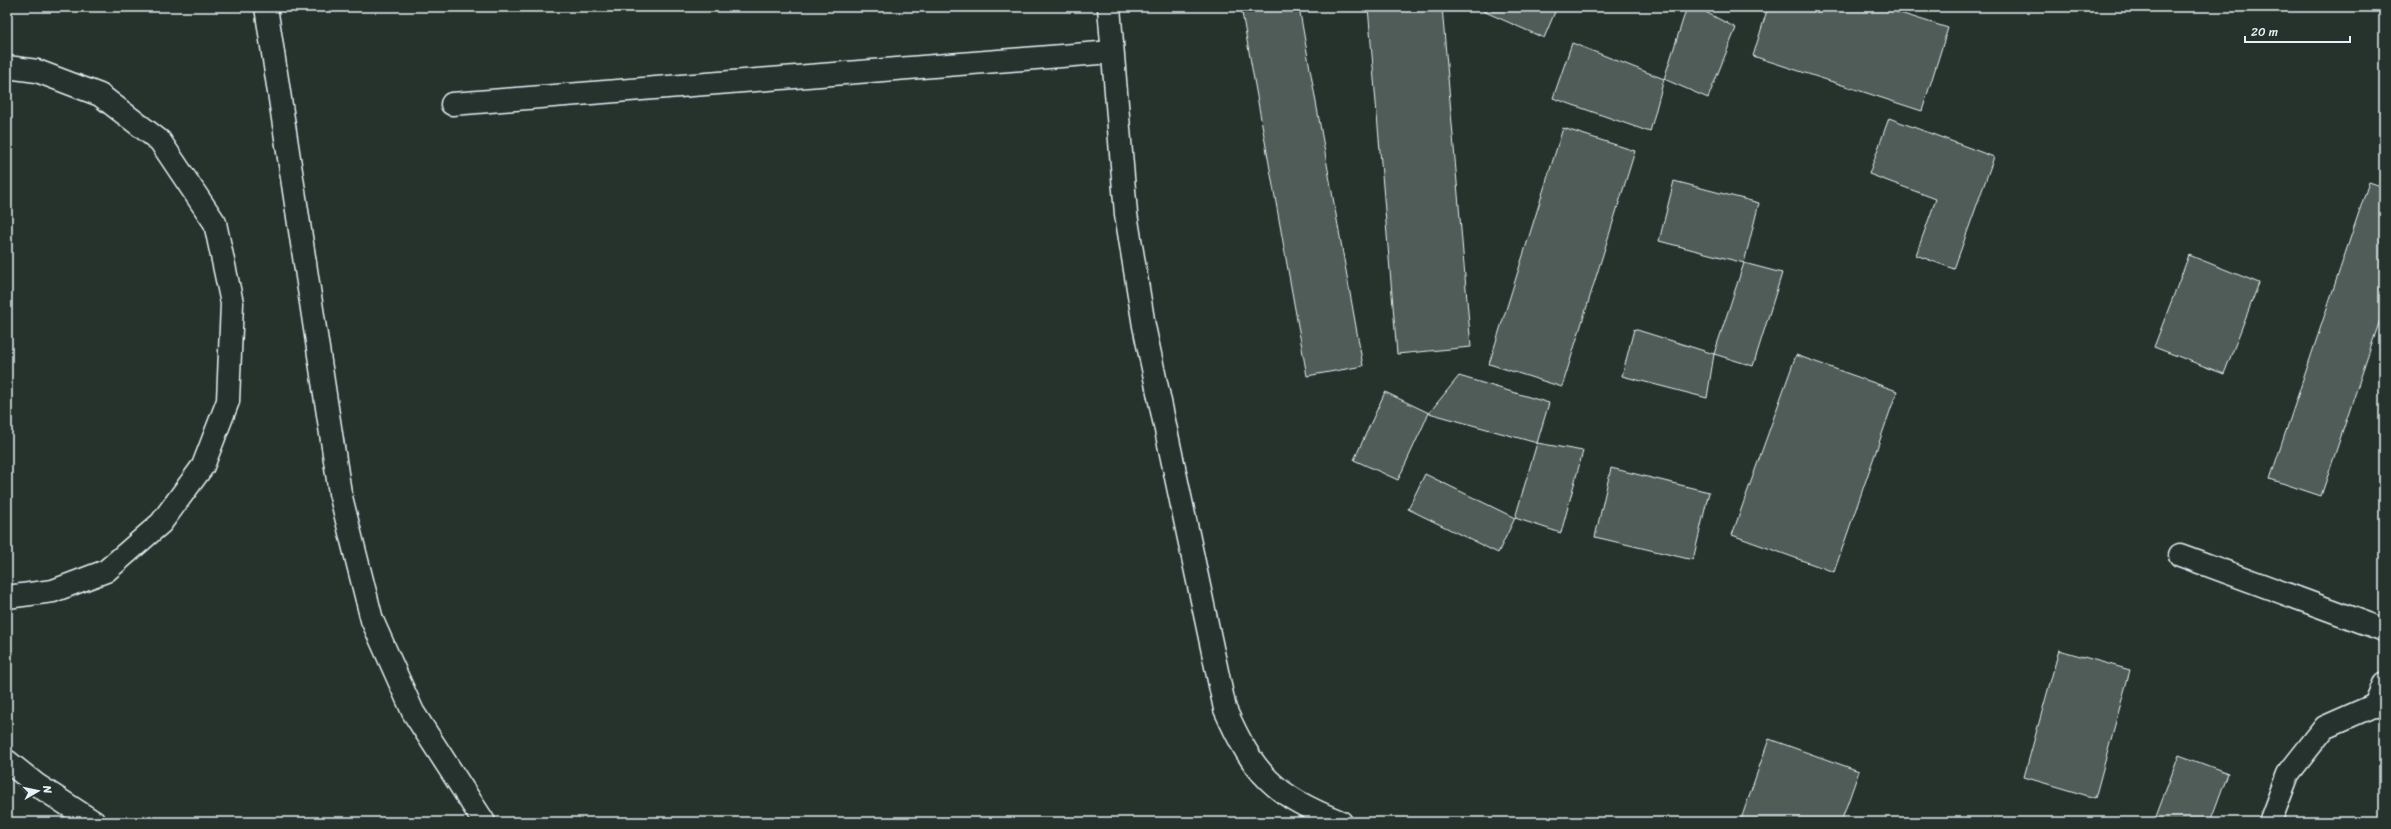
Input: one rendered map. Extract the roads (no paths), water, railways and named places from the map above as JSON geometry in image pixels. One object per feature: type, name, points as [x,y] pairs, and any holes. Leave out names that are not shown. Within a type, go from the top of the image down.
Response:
[{"type":"main road","points":[[266,7],[340,493],[372,620],[413,712],[484,822]]},
{"type":"main road","points":[[1109,7],[1126,214],[1144,326],[1225,709],[1238,739],[1258,771],[1280,791],[1311,810],[1341,822]]},
{"type":"main road","points":[[452,104],[1112,52]]},
{"type":"main road","points":[[7,67],[37,71],[100,95],[160,141],[215,222],[232,303],[228,401],[203,466],[161,523],[106,571],[53,592],[7,597]]},
{"type":"main road","points":[[2180,555],[2384,630]]},
{"type":"main road","points":[[2270,822],[2288,774],[2325,727],[2380,713],[2384,684]]},
{"type":"main road","points":[[7,761],[37,785],[94,822]]}]
